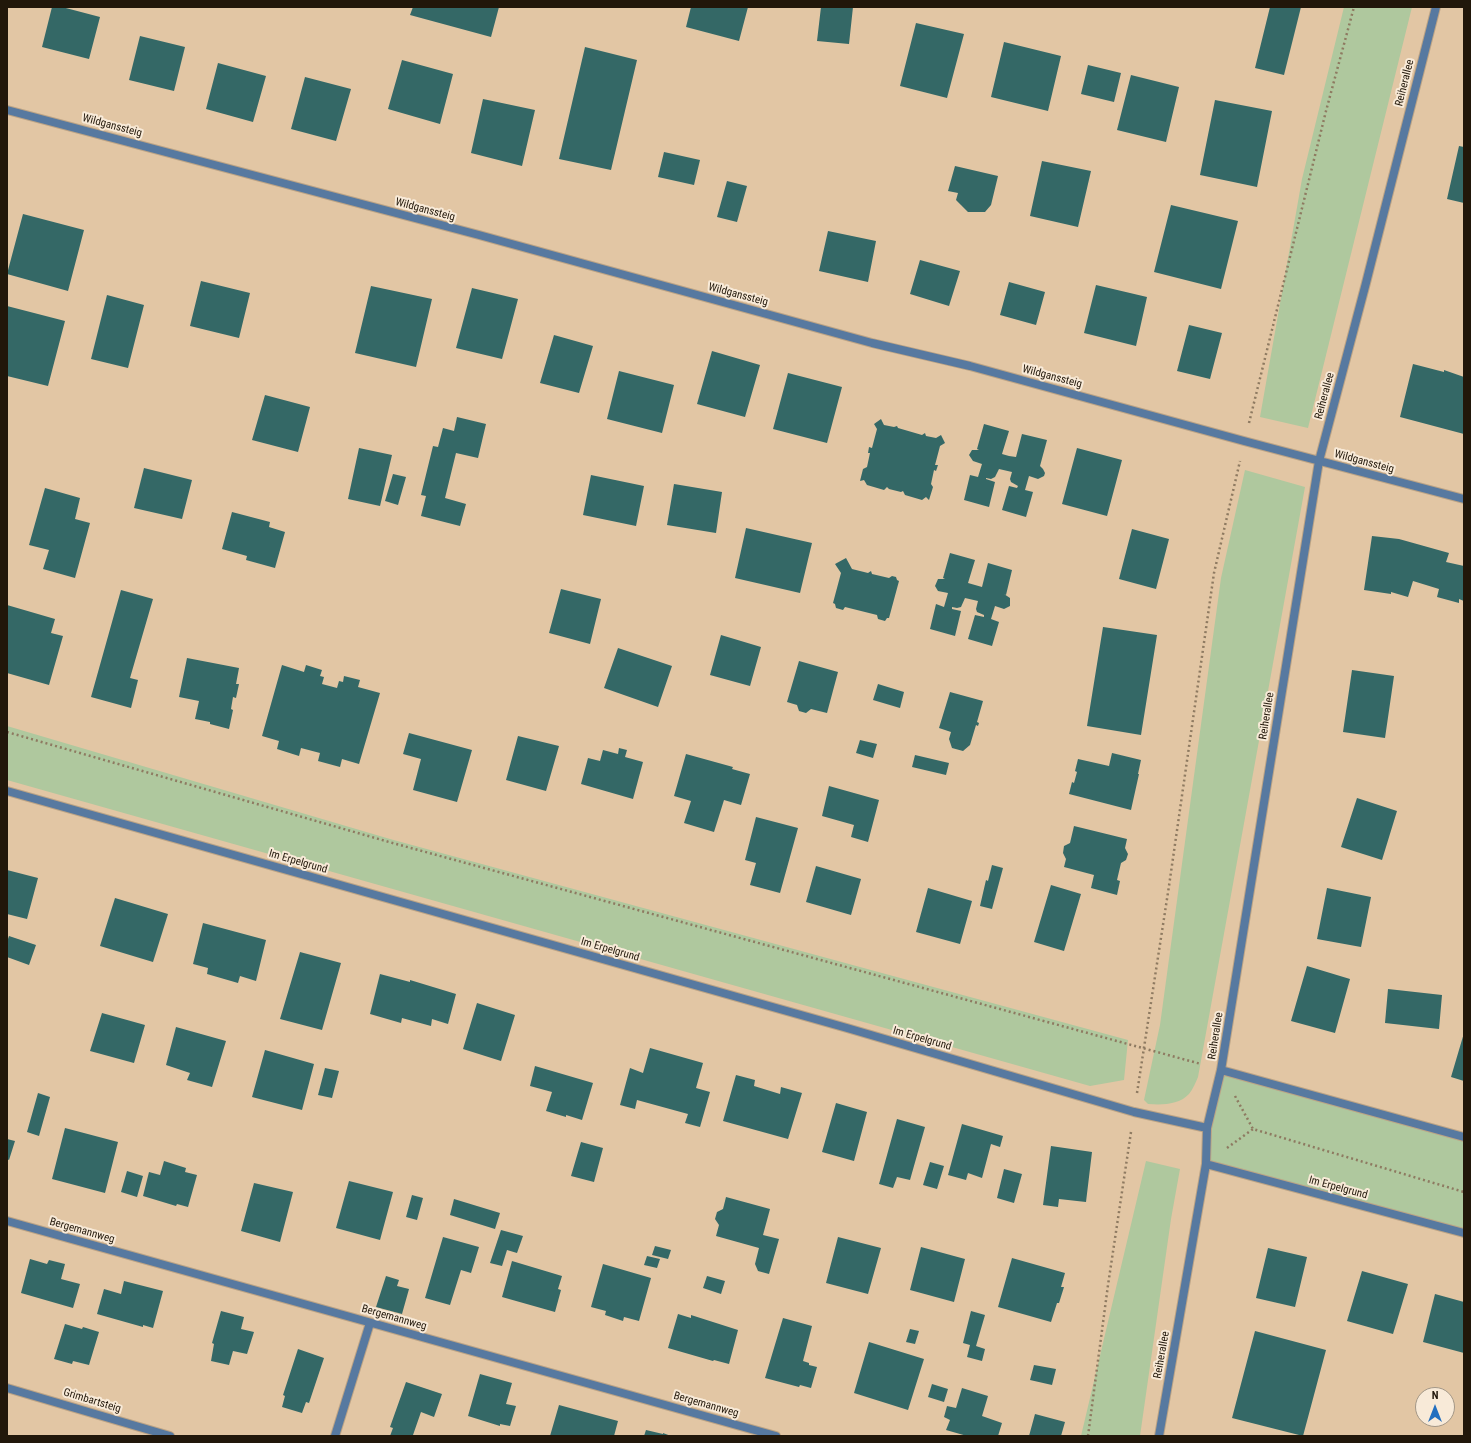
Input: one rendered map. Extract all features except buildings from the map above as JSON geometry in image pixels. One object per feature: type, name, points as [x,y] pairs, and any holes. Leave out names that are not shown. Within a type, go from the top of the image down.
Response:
[{"type":"street","name":"Reiherallee","points":[[1159,1436],[1206,1164],[1207,1128],[1221,1070],[1319,462],[1436,7]]},
{"type":"street","name":"Wildganssteig","points":[[7,110],[479,235],[872,343],[970,366],[1244,442],[1464,499]]},
{"type":"street","name":"Im Erpelgrund","points":[[7,791],[847,1028],[1134,1112],[1207,1128]]},
{"type":"street","points":[[1221,1070],[1464,1137]]},
{"type":"street","name":"Im Erpelgrund","points":[[1206,1164],[1464,1233]]},
{"type":"street","name":"Bergemannweg","points":[[7,1221],[776,1436]]},
{"type":"street","points":[[335,1436],[370,1323]]},
{"type":"street","name":"Grimbartsteig","points":[[7,1388],[170,1436]]},
{"type":"path","points":[[1088,1436],[1108,1285],[1169,886],[1214,573],[1244,442],[1326,108],[1354,7]]},
{"type":"path","points":[[7,732],[381,840],[1221,1070],[1253,1129],[1464,1192]]},
{"type":"path","points":[[1206,1164],[1253,1129]]},
{"type":"green space","points":[[1344,7],[1412,7],[1308,428],[1260,417],[1302,179]]},
{"type":"green space","points":[[1245,470],[1305,487],[1198,1077],[1193,1088],[1185,1098],[1164,1104],[1148,1104],[1144,1100],[1160,1025],[1221,578]]},
{"type":"green space","points":[[7,726],[390,839],[1128,1040],[1124,1080],[1090,1086],[7,780]]},
{"type":"green space","points":[[1221,1070],[1464,1137],[1464,1233],[1206,1164],[1207,1128]]},
{"type":"green space","points":[[1146,1161],[1180,1169],[1171,1219],[1140,1436],[1081,1436]]}]
